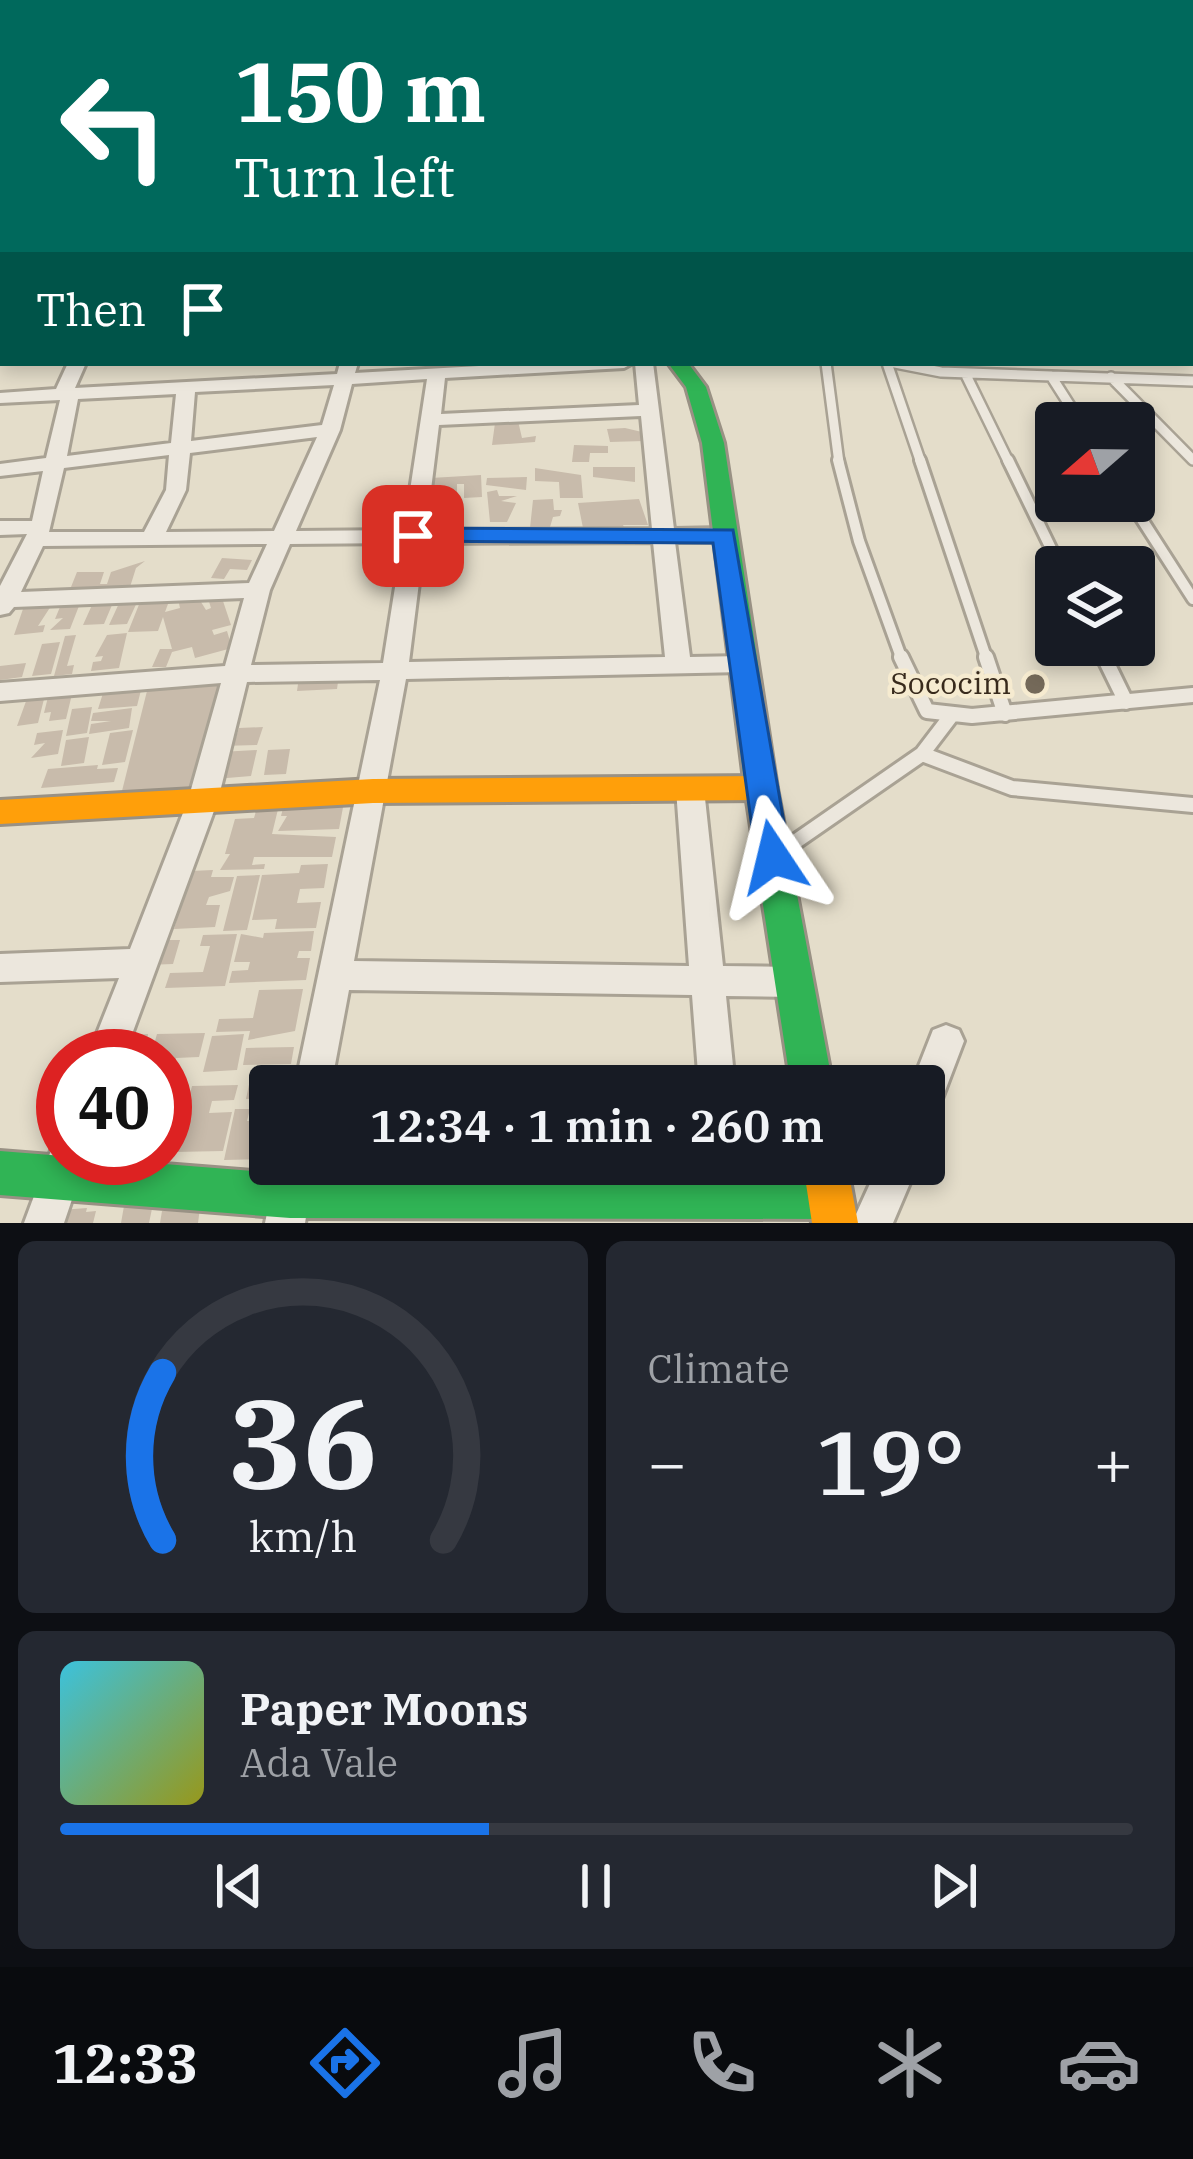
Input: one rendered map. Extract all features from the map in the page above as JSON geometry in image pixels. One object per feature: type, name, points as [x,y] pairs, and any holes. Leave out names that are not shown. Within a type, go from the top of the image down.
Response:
[{"type":"street","points":[[2,603],[38,533],[76,366]]},
{"type":"street","points":[[0,398],[186,388],[348,371],[437,374],[516,366]]},
{"type":"street","points":[[644,366],[679,665]]},
{"type":"street","points":[[680,366],[696,387],[708,421],[761,788],[808,1065]]},
{"type":"street","points":[[116,1029],[203,800],[258,590],[330,430],[348,371]]},
{"type":"street","points":[[318,1065],[395,669],[437,374]]},
{"type":"street","points":[[152,538],[176,490],[186,388]]},
{"type":"street","points":[[430,420],[650,410]]},
{"type":"street","points":[[0,470],[330,430]]},
{"type":"street","points":[[0,528],[152,538],[724,535]]},
{"type":"street","points":[[2,603],[258,590]]},
{"type":"street","points":[[0,692],[233,674],[743,664]]},
{"type":"street","points":[[0,812],[373,791],[761,788]]},
{"type":"street","points":[[690,789],[715,1065]]},
{"type":"street","points":[[0,968],[141,963]]},
{"type":"street","points":[[337,975],[794,982]]},
{"type":"street","points":[[937,1065],[946,1041]]},
{"type":"street","points":[[0,1173],[36,1170]]},
{"type":"street","points":[[192,1182],[290,1194],[726,1194],[832,1210]]},
{"type":"street","points":[[44,1223],[58,1185]]},
{"type":"street","points":[[872,1223],[889,1185]]},
{"type":"lane","points":[[826,366],[824,392],[837,462],[904,660],[925,708],[951,716],[1005,714],[1193,695]]},
{"type":"lane","points":[[892,366],[1005,714]]},
{"type":"lane","points":[[913,366],[965,373],[1193,381]]},
{"type":"lane","points":[[965,373],[1050,546]]},
{"type":"lane","points":[[1051,376],[1068,402]]},
{"type":"lane","points":[[1111,377],[1193,460]]},
{"type":"lane","points":[[1144,522],[1193,599]]},
{"type":"lane","points":[[1108,666],[1126,702]]},
{"type":"lane","points":[[773,857],[922,754],[951,716]]},
{"type":"lane","points":[[922,754],[1012,788],[1193,805]]},
{"type":"building","points":[[518,421],[522,438],[536,436],[535,442],[492,445],[495,423]]},
{"type":"building","points":[[607,429],[642,432],[644,441],[610,442]]},
{"type":"building","points":[[574,445],[608,446],[608,453],[590,453],[589,462],[572,462]]},
{"type":"building","points":[[593,467],[635,467],[635,482],[593,477]]},
{"type":"building","points":[[535,468],[581,475],[583,498],[560,498],[559,482],[535,481]]},
{"type":"building","points":[[481,475],[482,497],[464,498],[464,484],[457,484],[457,500],[430,501],[431,478]]},
{"type":"building","points":[[527,477],[526,490],[486,485],[487,478]]},
{"type":"building","points":[[497,490],[499,496],[517,496],[501,501],[516,503],[507,522],[490,522],[487,492]]},
{"type":"building","points":[[553,499],[554,510],[562,510],[560,516],[553,517],[550,527],[530,528],[533,500]]},
{"type":"building","points":[[639,499],[648,525],[623,525],[626,531],[583,528],[578,503]]},
{"type":"building","points":[[222,558],[252,560],[247,570],[230,569],[224,579],[211,578]]},
{"type":"building","points":[[145,561],[136,568],[130,587],[69,592],[77,572],[104,572],[100,584],[107,584],[111,572]]},
{"type":"building","points":[[219,589],[231,625],[212,630],[214,635],[227,631],[232,648],[195,658],[192,647],[172,652],[166,667],[152,667],[160,649],[172,649],[163,617],[158,631],[128,632],[142,597],[171,596],[165,612],[180,608],[178,599],[196,594],[206,610],[211,608],[206,592]]},
{"type":"building","points":[[139,598],[127,624],[109,625],[121,599]]},
{"type":"building","points":[[92,605],[112,605],[104,624],[83,625]]},
{"type":"building","points":[[51,606],[38,626],[45,625],[43,632],[14,635],[23,609]]},
{"type":"building","points":[[79,606],[70,629],[50,630],[63,618],[55,619],[60,607]]},
{"type":"building","points":[[127,633],[119,668],[91,671],[93,662],[101,661],[103,656],[95,657],[107,635]]},
{"type":"building","points":[[76,635],[67,666],[74,665],[72,674],[54,676],[65,636]]},
{"type":"building","points":[[60,642],[51,674],[32,676],[42,644]]},
{"type":"building","points":[[26,663],[22,677],[0,680],[0,666]]},
{"type":"building","points":[[339,675],[337,689],[297,691],[299,677]]},
{"type":"building","points":[[219,684],[200,787],[121,795],[147,691]]},
{"type":"building","points":[[142,686],[137,706],[98,709],[104,690]]},
{"type":"building","points":[[73,690],[66,719],[49,721],[51,712],[44,713],[49,693]]},
{"type":"building","points":[[46,691],[38,723],[17,726],[29,693]]},
{"type":"building","points":[[92,707],[87,733],[66,736],[72,709]]},
{"type":"building","points":[[132,708],[129,728],[89,734],[91,724],[111,721],[91,721],[93,713]]},
{"type":"building","points":[[263,727],[257,745],[222,746],[224,738],[236,737],[239,728]]},
{"type":"building","points":[[63,730],[58,754],[31,758],[45,743],[34,745],[37,733]]},
{"type":"building","points":[[133,730],[125,762],[102,765],[110,733]]},
{"type":"building","points":[[89,737],[84,763],[61,766],[66,740]]},
{"type":"building","points":[[290,749],[286,774],[264,775],[268,750]]},
{"type":"building","points":[[257,750],[251,776],[215,779],[220,752]]},
{"type":"building","points":[[98,765],[97,769],[118,768],[114,782],[41,788],[48,769]]},
{"type":"building","points":[[259,801],[280,801],[272,834],[336,837],[332,857],[254,857],[252,865],[265,864],[264,869],[220,870],[230,854],[225,854],[235,819],[254,818]]},
{"type":"building","points":[[344,802],[339,829],[278,831],[287,816],[281,816],[284,804]]},
{"type":"building","points":[[328,864],[324,888],[300,889],[297,903],[321,902],[316,928],[275,929],[277,919],[252,920],[262,875],[299,873],[301,865]]},
{"type":"building","points":[[213,870],[211,877],[234,877],[230,891],[209,897],[206,905],[220,905],[215,927],[174,929],[191,871]]},
{"type":"building","points":[[260,875],[247,930],[223,931],[237,876]]},
{"type":"building","points":[[314,931],[311,951],[299,951],[297,958],[310,958],[306,980],[229,983],[232,971],[248,970],[250,962],[234,962],[241,934],[263,938],[264,933]]},
{"type":"building","points":[[237,934],[225,986],[165,988],[170,973],[203,972],[210,946],[200,946],[203,935]]},
{"type":"building","points":[[153,940],[180,940],[173,964],[146,965]]},
{"type":"building","points":[[303,989],[295,1031],[248,1040],[250,1031],[216,1032],[219,1019],[253,1018],[259,990]]},
{"type":"building","points":[[192,1033],[205,1033],[199,1057],[192,1057]]},
{"type":"building","points":[[244,1034],[237,1070],[203,1072],[212,1036]]},
{"type":"building","points":[[294,1047],[291,1064],[243,1065],[246,1048]]},
{"type":"building","points":[[238,1085],[234,1100],[212,1101],[209,1113],[232,1112],[223,1151],[192,1152],[192,1086]]},
{"type":"building","points":[[235,1109],[249,1109],[249,1159],[224,1160]]},
{"type":"building","points":[[153,1204],[149,1223],[121,1223],[124,1206]]},
{"type":"building","points":[[87,1208],[86,1212],[96,1211],[93,1223],[57,1223],[61,1210]]},
{"type":"building","points":[[200,1208],[198,1223],[160,1223],[162,1211]]},
{"type":"traffic: fast","points":[[680,366],[696,387],[713,443],[761,788],[808,1065]]},
{"type":"traffic: fast","points":[[0,1173],[290,1196],[830,1197]]},
{"type":"traffic: slow","points":[[0,812],[373,791],[761,788]]},
{"type":"traffic: slow","points":[[829,1185],[835,1223]]},
{"type":"place","name":"Sococim","points":[[1035,684]]},
{"type":"route","points":[[413,536],[724,535],[773,857]]}]
